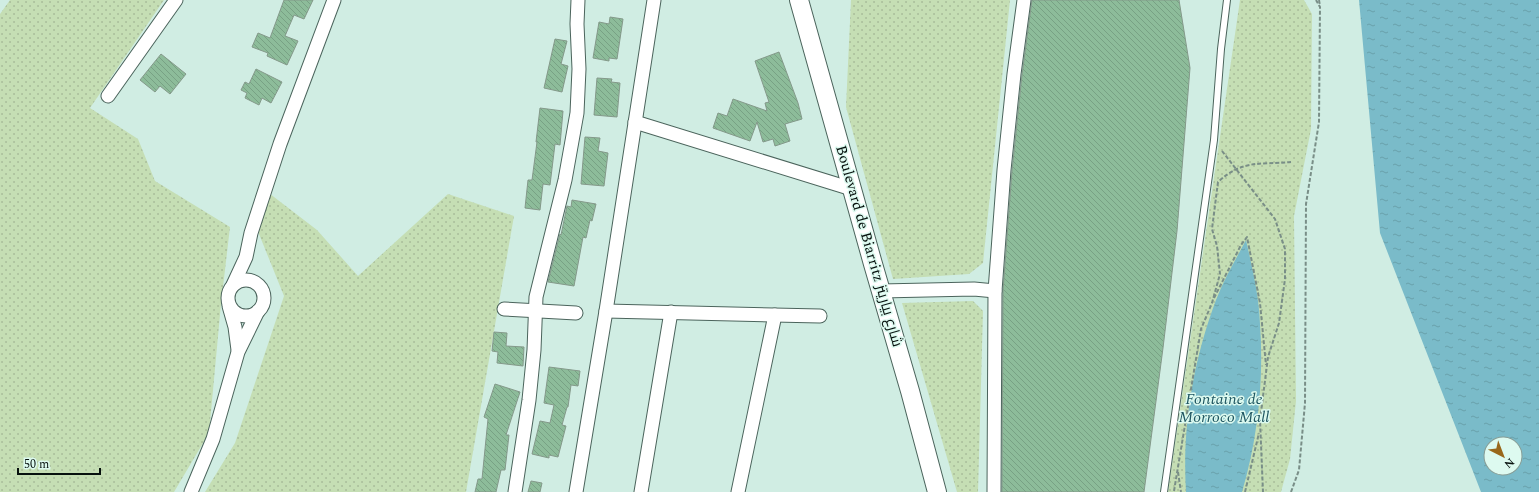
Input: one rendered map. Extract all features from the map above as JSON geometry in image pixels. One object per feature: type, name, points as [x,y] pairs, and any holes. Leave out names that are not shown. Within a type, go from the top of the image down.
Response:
[{"type":"street","points":[[108,96],[176,0]]},
{"type":"street","points":[[238,352],[235,327],[229,306],[228,294],[246,257],[251,233],[278,151],[334,0]]},
{"type":"street","points":[[515,492],[531,378],[538,286],[565,180],[577,113],[579,69],[577,24],[578,0]]},
{"type":"street","points":[[576,492],[606,311],[654,0]]},
{"type":"street","name":"Boulevard de Biarritz شارع بياريتز","points":[[799,0],[937,492]]},
{"type":"street","points":[[994,492],[995,290],[1004,170],[1014,74],[1024,0]]},
{"type":"street","points":[[635,122],[852,189]]},
{"type":"street","points":[[191,492],[214,440],[238,352],[264,301],[262,290],[255,282],[246,257]]},
{"type":"street","points":[[233,285],[244,280],[255,282]]},
{"type":"street","points":[[881,291],[995,290]]},
{"type":"street","points":[[229,306],[242,316],[254,314],[258,311]]},
{"type":"street","points":[[504,309],[576,313]]},
{"type":"street","points":[[606,311],[820,316]]},
{"type":"street","points":[[641,492],[671,312]]},
{"type":"street","points":[[738,492],[775,315]]},
{"type":"lane","points":[[1164,492],[1214,140],[1221,49],[1227,0]]},
{"type":"path","points":[[1291,492],[1299,470],[1305,403],[1306,204],[1319,122],[1320,7],[1317,0]]},
{"type":"path","points":[[1214,140],[1235,169],[1275,218],[1285,249],[1284,279],[1279,323],[1268,357],[1260,428],[1245,492]]},
{"type":"path","points":[[1174,492],[1201,329],[1211,304],[1220,274],[1217,246],[1212,228],[1218,182],[1229,172],[1252,164],[1291,162]]},
{"type":"path","points":[[1211,304],[1241,245],[1247,237],[1260,303],[1266,369]]},
{"type":"path","points":[[1260,428],[1263,492]]},
{"type":"path","points":[[1178,468],[1181,492]]},
{"type":"green space","points":[[10,0],[164,0],[90,108],[138,139],[155,181],[230,227],[209,433],[174,492],[0,492],[0,14]]},
{"type":"green space","points":[[851,0],[1010,0],[983,263],[969,274],[893,279],[846,107]]},
{"type":"green space","points":[[1240,0],[1304,0],[1312,14],[1311,129],[1294,216],[1296,401],[1290,459],[1281,492],[1168,492]]},
{"type":"green space","points":[[261,187],[317,230],[358,276],[448,194],[514,216],[466,492],[205,492],[235,443],[284,296],[259,234]]},
{"type":"green space","points":[[973,301],[983,311],[978,492],[957,492],[902,303]]},
{"type":"water","points":[[1359,0],[1539,0],[1539,492],[1481,492],[1380,233]]},
{"type":"water","name":"Fontaine de Morroco Mall","points":[[1246,240],[1257,292],[1261,345],[1260,388],[1256,430],[1248,472],[1242,492],[1186,492],[1186,443],[1195,370],[1216,300],[1226,277]]},
{"type":"building","points":[[284,0],[313,0],[304,19],[294,15],[285,36],[298,41],[287,65],[267,56],[268,53],[252,47],[258,33],[270,38]]},
{"type":"building","points":[[1032,0],[1179,0],[1190,68],[1177,231],[1144,492],[1002,492],[1003,291],[1012,171],[1022,75]]},
{"type":"building","points":[[610,17],[623,19],[617,59],[609,58],[609,61],[593,58],[599,22],[609,24]]},
{"type":"building","points":[[555,39],[567,41],[561,64],[568,66],[562,92],[544,88]]},
{"type":"building","points":[[779,52],[798,103],[802,119],[785,124],[790,141],[775,146],[773,139],[763,142],[757,122],[750,141],[713,128],[718,113],[727,116],[733,99],[767,111],[765,103],[769,102],[755,61]]},
{"type":"building","points":[[161,54],[186,74],[170,94],[160,86],[155,92],[140,80]]},
{"type":"building","points":[[256,69],[282,82],[271,103],[262,98],[259,105],[245,98],[247,93],[241,90],[245,82],[249,84]]},
{"type":"building","points":[[597,78],[612,79],[611,82],[620,83],[617,117],[594,115]]},
{"type":"building","points":[[540,108],[563,111],[560,145],[555,144],[550,185],[543,184],[540,210],[525,208],[528,180],[532,180]]},
{"type":"building","points":[[585,137],[600,138],[598,151],[608,153],[604,186],[581,184]]},
{"type":"building","points":[[572,200],[596,204],[592,221],[590,220],[586,238],[583,237],[574,286],[548,282],[560,234],[561,235],[567,206],[571,207]]},
{"type":"building","points":[[494,332],[507,333],[506,346],[524,347],[523,366],[497,363],[498,352],[492,351]]},
{"type":"building","points":[[549,367],[580,371],[578,386],[571,385],[568,407],[562,425],[566,426],[558,457],[549,455],[549,458],[532,454],[540,421],[550,423],[554,405],[544,403]]},
{"type":"building","points":[[495,384],[520,392],[506,435],[509,435],[505,470],[501,470],[496,492],[475,492],[478,479],[482,479],[488,419],[484,417]]},
{"type":"building","points":[[531,481],[542,483],[540,492],[528,492]]}]
